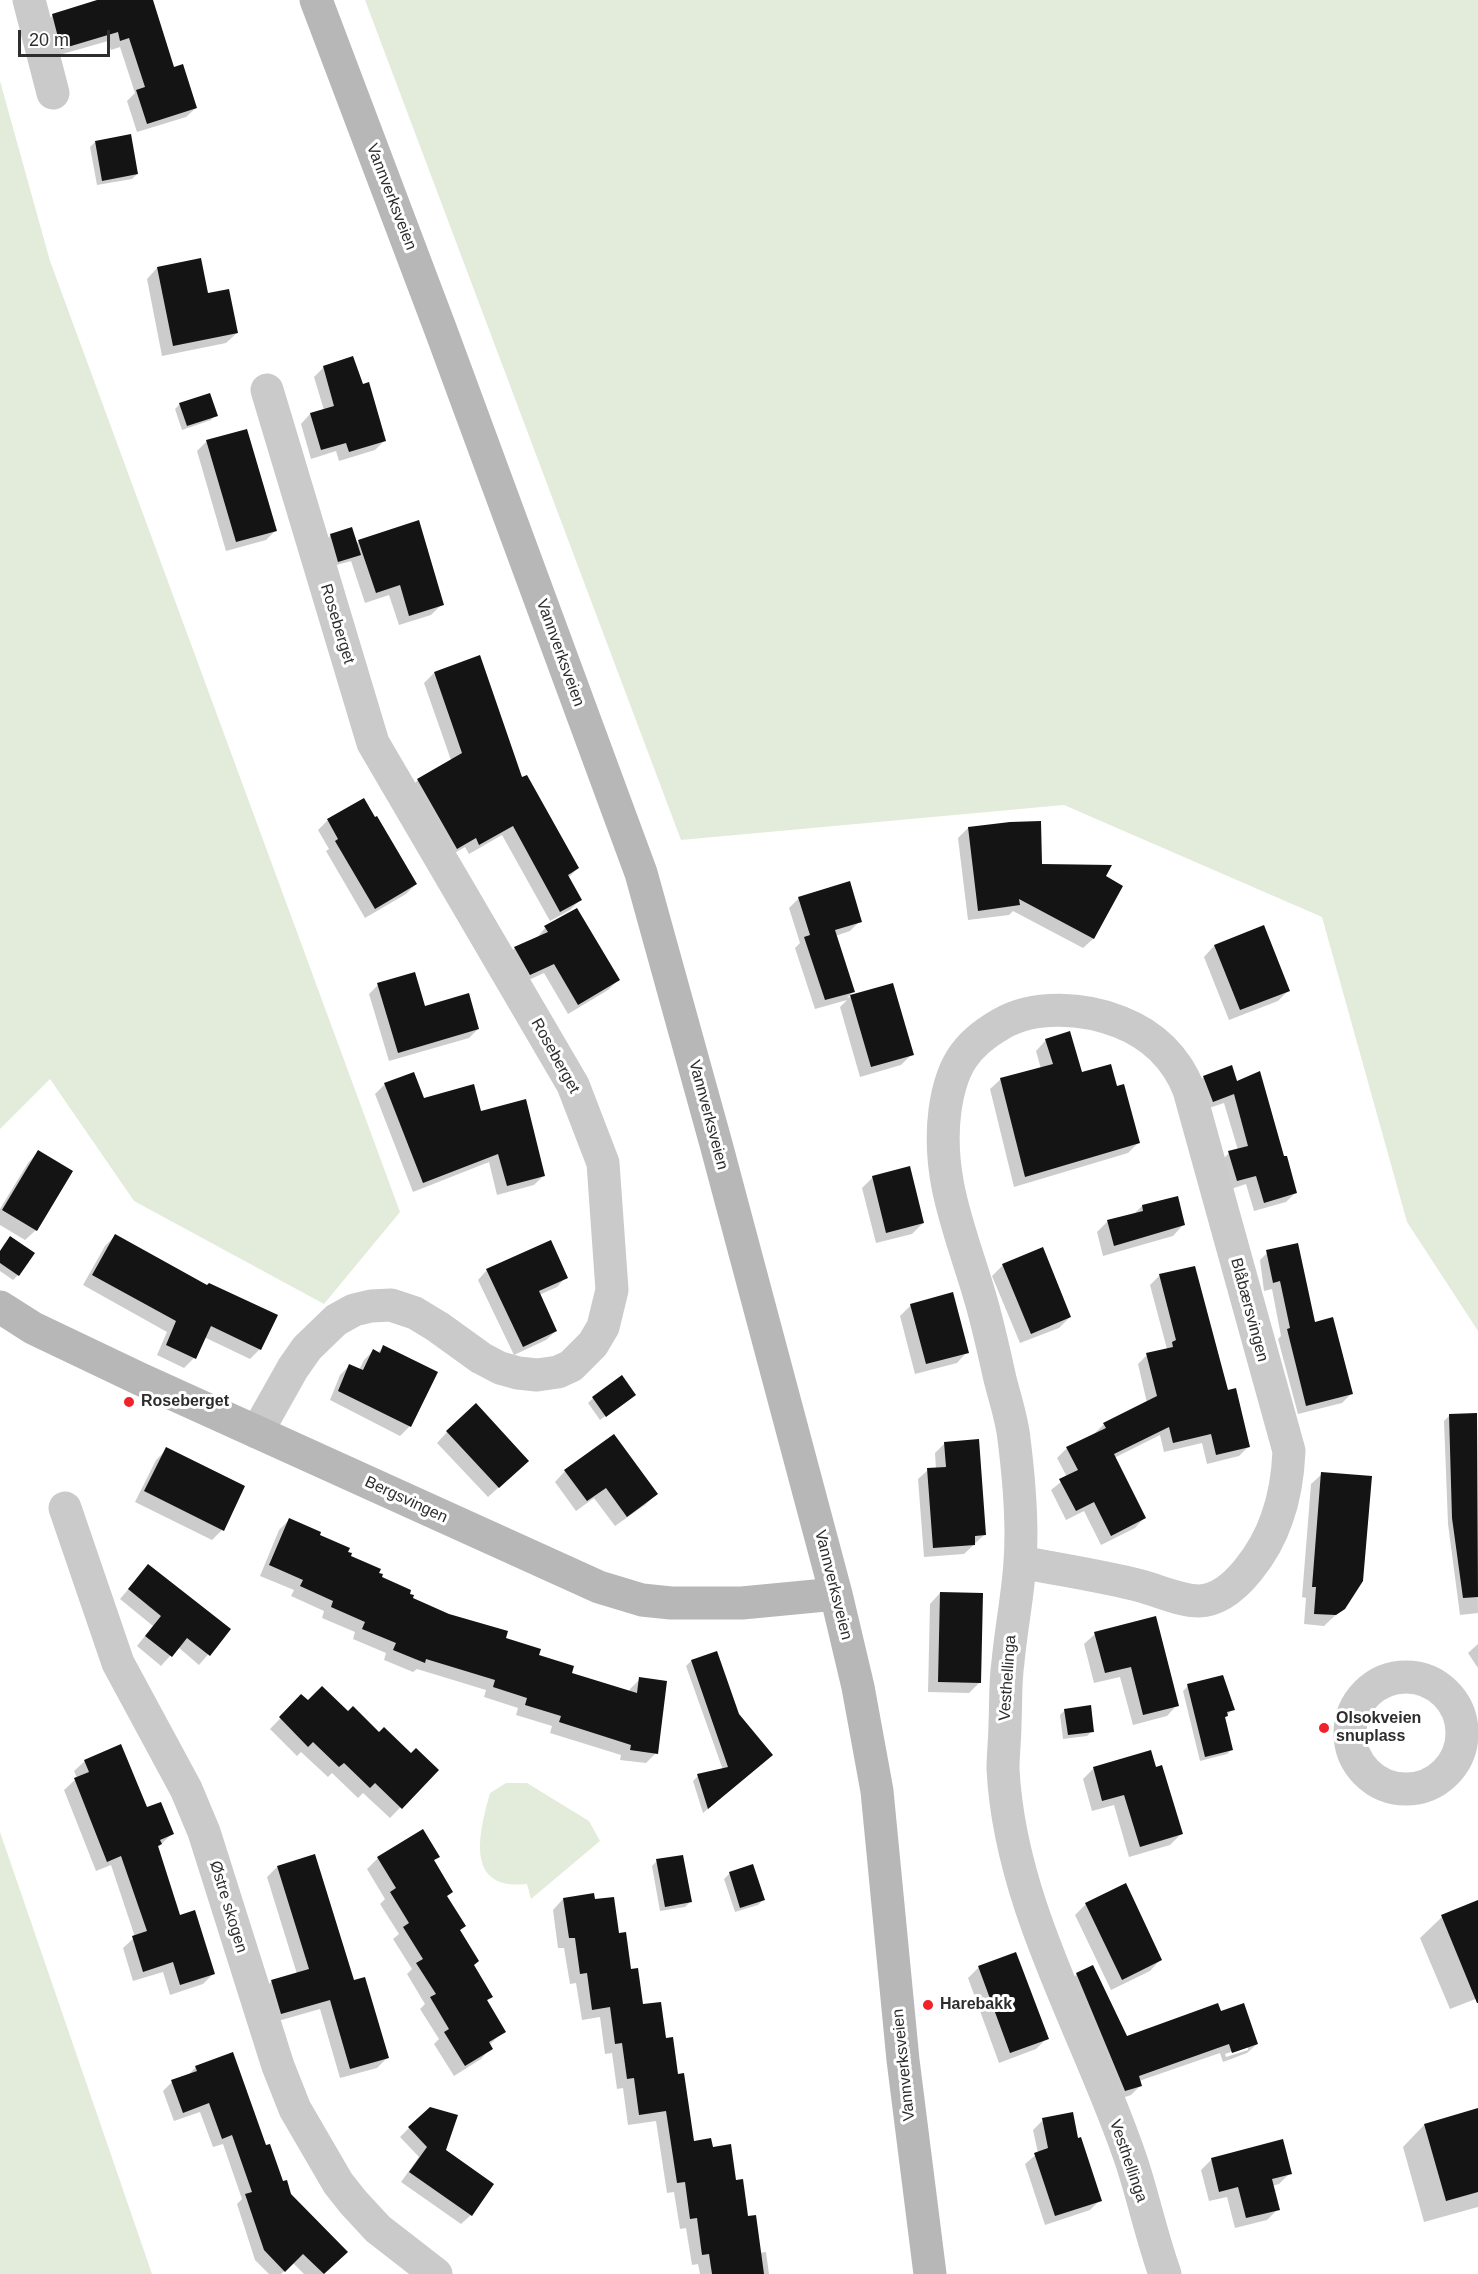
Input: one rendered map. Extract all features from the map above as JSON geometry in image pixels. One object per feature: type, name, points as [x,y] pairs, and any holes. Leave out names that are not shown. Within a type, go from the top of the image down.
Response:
[{"type":"main road","name":"Vannverksveien","points":[[316,0],[641,873],[716,1144],[836,1594],[858,1687],[878,1791],[903,2060],[930,2274]]},
{"type":"main road","name":"Bergsvingen","points":[[0,1307],[33,1328],[599,1587],[642,1600],[671,1603],[742,1603],[836,1594]]},
{"type":"street","points":[[29,0],[53,93]]},
{"type":"street","name":"Roseberget","points":[[257,1432],[293,1368],[307,1348],[336,1320],[354,1310],[391,1305],[430,1322],[481,1358],[500,1368],[537,1375],[558,1372],[571,1366],[593,1344],[603,1327],[612,1290],[603,1163],[582,1107],[573,1085],[373,743],[267,390]]},
{"type":"street","name":"Blåbærsvingen","points":[[955,1067],[978,1038],[993,1028],[1010,1018],[1043,1011],[1103,1015],[1138,1029],[1150,1037],[1175,1062],[1194,1106],[1289,1451],[1288,1476],[1283,1499],[1269,1538],[1253,1563],[1234,1585],[1217,1596],[1199,1601],[1139,1586],[1021,1562]]},
{"type":"street","name":"Vesthellinga","points":[[955,1067],[942,1134],[942,1158],[947,1186],[980,1297],[1014,1436],[1020,1503],[1021,1562],[1007,1665],[1003,1770],[1019,1871],[1034,1918],[1132,2163],[1152,2239],[1165,2274]]},
{"type":"street","name":"Østre skogen","points":[[65,1508],[118,1663],[181,1778],[204,1832],[278,2066],[295,2109],[338,2182],[353,2202],[378,2229],[436,2274]]},
{"type":"green space","points":[[365,0],[1478,0],[1478,1331],[1407,1222],[1322,917],[1064,805],[681,840]]},
{"type":"green space","points":[[0,81],[50,261],[400,1212],[324,1304],[134,1201],[50,1079],[0,1129]]},
{"type":"green space","points":[[506,1783],[527,1783],[589,1821],[600,1841],[531,1899],[527,1884],[507,1884],[493,1878],[485,1869],[481,1856],[482,1825],[490,1793]]},
{"type":"green space","points":[[0,1832],[152,2274],[0,2274]]},
{"type":"building","points":[[97,0],[153,0],[174,67],[183,64],[197,108],[147,124],[136,90],[145,87],[129,38],[120,41],[118,32],[61,49],[52,14]]},
{"type":"building","points":[[131,134],[138,174],[102,181],[95,141]]},
{"type":"building","points":[[201,258],[208,293],[229,289],[238,333],[173,346],[157,267]]},
{"type":"building","points":[[353,356],[363,384],[369,382],[386,441],[349,452],[346,443],[321,450],[310,413],[334,406],[323,366]]},
{"type":"building","points":[[210,393],[218,416],[187,426],[179,403]]},
{"type":"building","points":[[247,429],[277,531],[236,542],[206,440]]},
{"type":"building","points":[[419,520],[444,605],[409,616],[400,585],[376,593],[358,540]]},
{"type":"building","points":[[352,527],[361,555],[338,562],[330,534]]},
{"type":"building","points":[[480,655],[522,777],[527,775],[579,868],[568,875],[582,900],[560,912],[513,826],[479,845],[476,838],[457,849],[417,779],[462,753],[434,672]]},
{"type":"building","points":[[364,798],[417,884],[375,909],[335,841],[338,839],[327,819]]},
{"type":"building","points":[[1041,821],[1042,864],[1112,865],[1106,876],[1123,886],[1094,939],[1019,899],[1020,905],[978,911],[968,827]]},
{"type":"building","points":[[850,881],[862,922],[835,930],[855,992],[825,1000],[804,937],[810,935],[798,897]]},
{"type":"building","points":[[577,908],[620,980],[578,1005],[554,964],[530,975],[514,947],[548,932],[544,926]]},
{"type":"building","points":[[1264,925],[1290,991],[1240,1010],[1214,945]]},
{"type":"building","points":[[415,972],[425,1006],[469,993],[479,1029],[398,1053],[377,983]]},
{"type":"building","points":[[893,983],[914,1055],[871,1067],[850,995]]},
{"type":"building","points":[[1070,1031],[1082,1072],[1111,1064],[1117,1086],[1124,1084],[1140,1143],[1025,1177],[1000,1078],[1053,1064],[1045,1039]]},
{"type":"building","points":[[1232,1065],[1237,1081],[1260,1071],[1297,1193],[1264,1203],[1256,1176],[1237,1181],[1228,1151],[1248,1146],[1234,1094],[1213,1102],[1203,1076]]},
{"type":"building","points":[[414,1072],[424,1098],[474,1084],[481,1111],[526,1099],[545,1176],[507,1186],[498,1154],[423,1183],[384,1083]]},
{"type":"building","points":[[38,1150],[73,1171],[37,1231],[2,1210]]},
{"type":"building","points":[[910,1166],[924,1223],[886,1233],[872,1176]]},
{"type":"building","points":[[1178,1196],[1185,1225],[1114,1246],[1107,1220],[1143,1211],[1142,1205]]},
{"type":"building","points":[[115,1234],[207,1285],[209,1283],[278,1315],[261,1350],[211,1326],[196,1359],[166,1345],[176,1321],[92,1275]]},
{"type":"building","points":[[10,1236],[35,1253],[19,1276],[0,1263],[0,1251]]},
{"type":"building","points":[[551,1240],[568,1278],[539,1291],[557,1331],[523,1347],[486,1269]]},
{"type":"building","points":[[1298,1243],[1315,1322],[1333,1317],[1353,1394],[1306,1406],[1287,1329],[1290,1328],[1280,1281],[1273,1283],[1266,1250]]},
{"type":"building","points":[[1043,1247],[1071,1317],[1031,1334],[1002,1264]]},
{"type":"building","points":[[1195,1266],[1228,1390],[1236,1388],[1250,1447],[1216,1455],[1211,1434],[1173,1443],[1169,1427],[1114,1454],[1146,1518],[1111,1536],[1094,1502],[1076,1511],[1059,1479],[1078,1470],[1066,1447],[1106,1428],[1103,1423],[1157,1396],[1146,1353],[1173,1347],[1172,1342],[1176,1340],[1159,1274]]},
{"type":"building","points":[[953,1292],[969,1353],[926,1364],[910,1304]]},
{"type":"building","points":[[383,1345],[438,1372],[411,1427],[338,1391],[349,1364],[363,1370],[373,1349],[380,1353]]},
{"type":"building","points":[[622,1375],[636,1395],[606,1417],[592,1397]]},
{"type":"building","points":[[476,1403],[529,1461],[499,1488],[446,1431]]},
{"type":"building","points":[[1477,1413],[1478,1597],[1463,1598],[1452,1518],[1449,1414]]},
{"type":"building","points":[[614,1434],[658,1494],[627,1517],[606,1488],[587,1501],[564,1470]]},
{"type":"building","points":[[979,1439],[986,1535],[975,1536],[975,1545],[933,1548],[927,1468],[946,1467],[944,1442]]},
{"type":"building","points":[[166,1447],[245,1486],[224,1531],[144,1491]]},
{"type":"building","points":[[1321,1472],[1372,1476],[1363,1581],[1345,1609],[1336,1615],[1314,1614],[1316,1587],[1312,1587]]},
{"type":"building","points":[[289,1518],[350,1548],[348,1552],[352,1553],[351,1556],[381,1569],[379,1573],[383,1574],[382,1577],[411,1590],[410,1594],[414,1595],[413,1598],[449,1614],[508,1631],[506,1638],[541,1649],[539,1655],[574,1666],[572,1673],[637,1693],[639,1677],[667,1681],[658,1754],[630,1750],[631,1745],[559,1722],[561,1716],[525,1705],[527,1698],[493,1687],[495,1680],[426,1659],[425,1663],[393,1650],[396,1643],[362,1629],[365,1622],[331,1607],[333,1601],[300,1586],[303,1580],[269,1565]]},
{"type":"building","points":[[148,1564],[231,1629],[210,1656],[187,1638],[172,1657],[145,1636],[161,1616],[128,1589]]},
{"type":"building","points":[[940,1592],[983,1593],[981,1683],[938,1682]]},
{"type":"building","points":[[1156,1616],[1179,1706],[1143,1715],[1131,1667],[1105,1673],[1094,1632]]},
{"type":"building","points":[[717,1651],[739,1714],[773,1755],[708,1809],[697,1774],[728,1767],[691,1660]]},
{"type":"building","points":[[1223,1675],[1235,1710],[1227,1712],[1228,1716],[1225,1717],[1233,1750],[1205,1757],[1187,1684]]},
{"type":"building","points":[[322,1686],[348,1711],[353,1706],[379,1732],[384,1727],[411,1753],[416,1748],[439,1770],[402,1809],[375,1783],[370,1788],[344,1763],[339,1767],[313,1742],[308,1747],[279,1717],[301,1694],[308,1700]]},
{"type":"building","points":[[1091,1705],[1094,1732],[1068,1735],[1064,1709]]},
{"type":"building","points":[[121,1744],[147,1807],[161,1802],[174,1834],[160,1840],[162,1844],[158,1846],[180,1915],[195,1910],[215,1974],[180,1985],[173,1962],[143,1972],[132,1936],[147,1931],[121,1856],[107,1862],[74,1778],[89,1772],[84,1760]]},
{"type":"building","points":[[1151,1750],[1156,1767],[1162,1765],[1183,1834],[1140,1847],[1124,1795],[1102,1801],[1093,1767]]},
{"type":"building","points":[[423,1829],[440,1857],[434,1860],[453,1892],[447,1896],[466,1926],[460,1930],[479,1961],[474,1965],[493,1997],[487,2000],[506,2032],[489,2042],[493,2049],[465,2066],[444,2032],[449,2029],[430,1997],[436,1994],[416,1963],[423,1959],[403,1927],[409,1923],[390,1892],[396,1888],[377,1857]]},
{"type":"building","points":[[315,1854],[354,1980],[365,1977],[389,2058],[350,2069],[330,2000],[281,2014],[271,1980],[309,1969],[277,1866]]},
{"type":"building","points":[[683,1855],[692,1902],[665,1907],[656,1859]]},
{"type":"building","points":[[753,1864],[765,1900],[740,1908],[729,1872]]},
{"type":"building","points":[[1126,1883],[1162,1960],[1122,1980],[1085,1903]]},
{"type":"building","points":[[594,1893],[595,1899],[614,1897],[619,1933],[626,1932],[631,1969],[638,1968],[643,2004],[661,2002],[666,2038],[673,2037],[678,2074],[684,2073],[694,2141],[711,2138],[713,2147],[731,2144],[736,2180],[743,2179],[748,2216],[756,2215],[764,2274],[712,2274],[709,2254],[702,2255],[697,2218],[690,2219],[685,2182],[677,2183],[666,2111],[639,2115],[634,2078],[627,2079],[622,2043],[615,2044],[610,2007],[592,2010],[587,1973],[580,1974],[575,1938],[569,1938],[563,1898]]},
{"type":"building","points":[[1478,1900],[1478,2003],[1477,2003],[1441,1915]]},
{"type":"building","points":[[1016,1952],[1049,2039],[1010,2053],[978,1966]]},
{"type":"building","points":[[1093,1965],[1127,2036],[1218,2003],[1221,2011],[1244,2003],[1258,2044],[1232,2053],[1229,2044],[1139,2076],[1142,2086],[1125,2091],[1076,1973]]},
{"type":"building","points":[[233,2052],[266,2145],[270,2144],[283,2181],[287,2180],[291,2194],[348,2252],[324,2274],[303,2254],[285,2272],[264,2250],[245,2194],[252,2192],[232,2135],[222,2139],[209,2103],[183,2113],[171,2080],[197,2071],[195,2066]]},
{"type":"building","points":[[430,2107],[458,2115],[446,2150],[494,2184],[472,2216],[409,2172],[427,2147],[408,2127]]},
{"type":"building","points":[[1478,2108],[1478,2192],[1446,2201],[1424,2124]]},
{"type":"building","points":[[1073,2112],[1078,2138],[1081,2137],[1102,2201],[1055,2216],[1034,2153],[1048,2148],[1042,2118]]},
{"type":"building","points":[[1283,2139],[1292,2174],[1272,2179],[1280,2210],[1246,2218],[1238,2187],[1219,2192],[1211,2158]]},
{"type":"place","name":"Roseberget","points":[[129,1402]]},
{"type":"place","name":"Olsokveien snuplass","points":[[1324,1728]]},
{"type":"place","name":"Harebakk","points":[[928,2005]]}]
